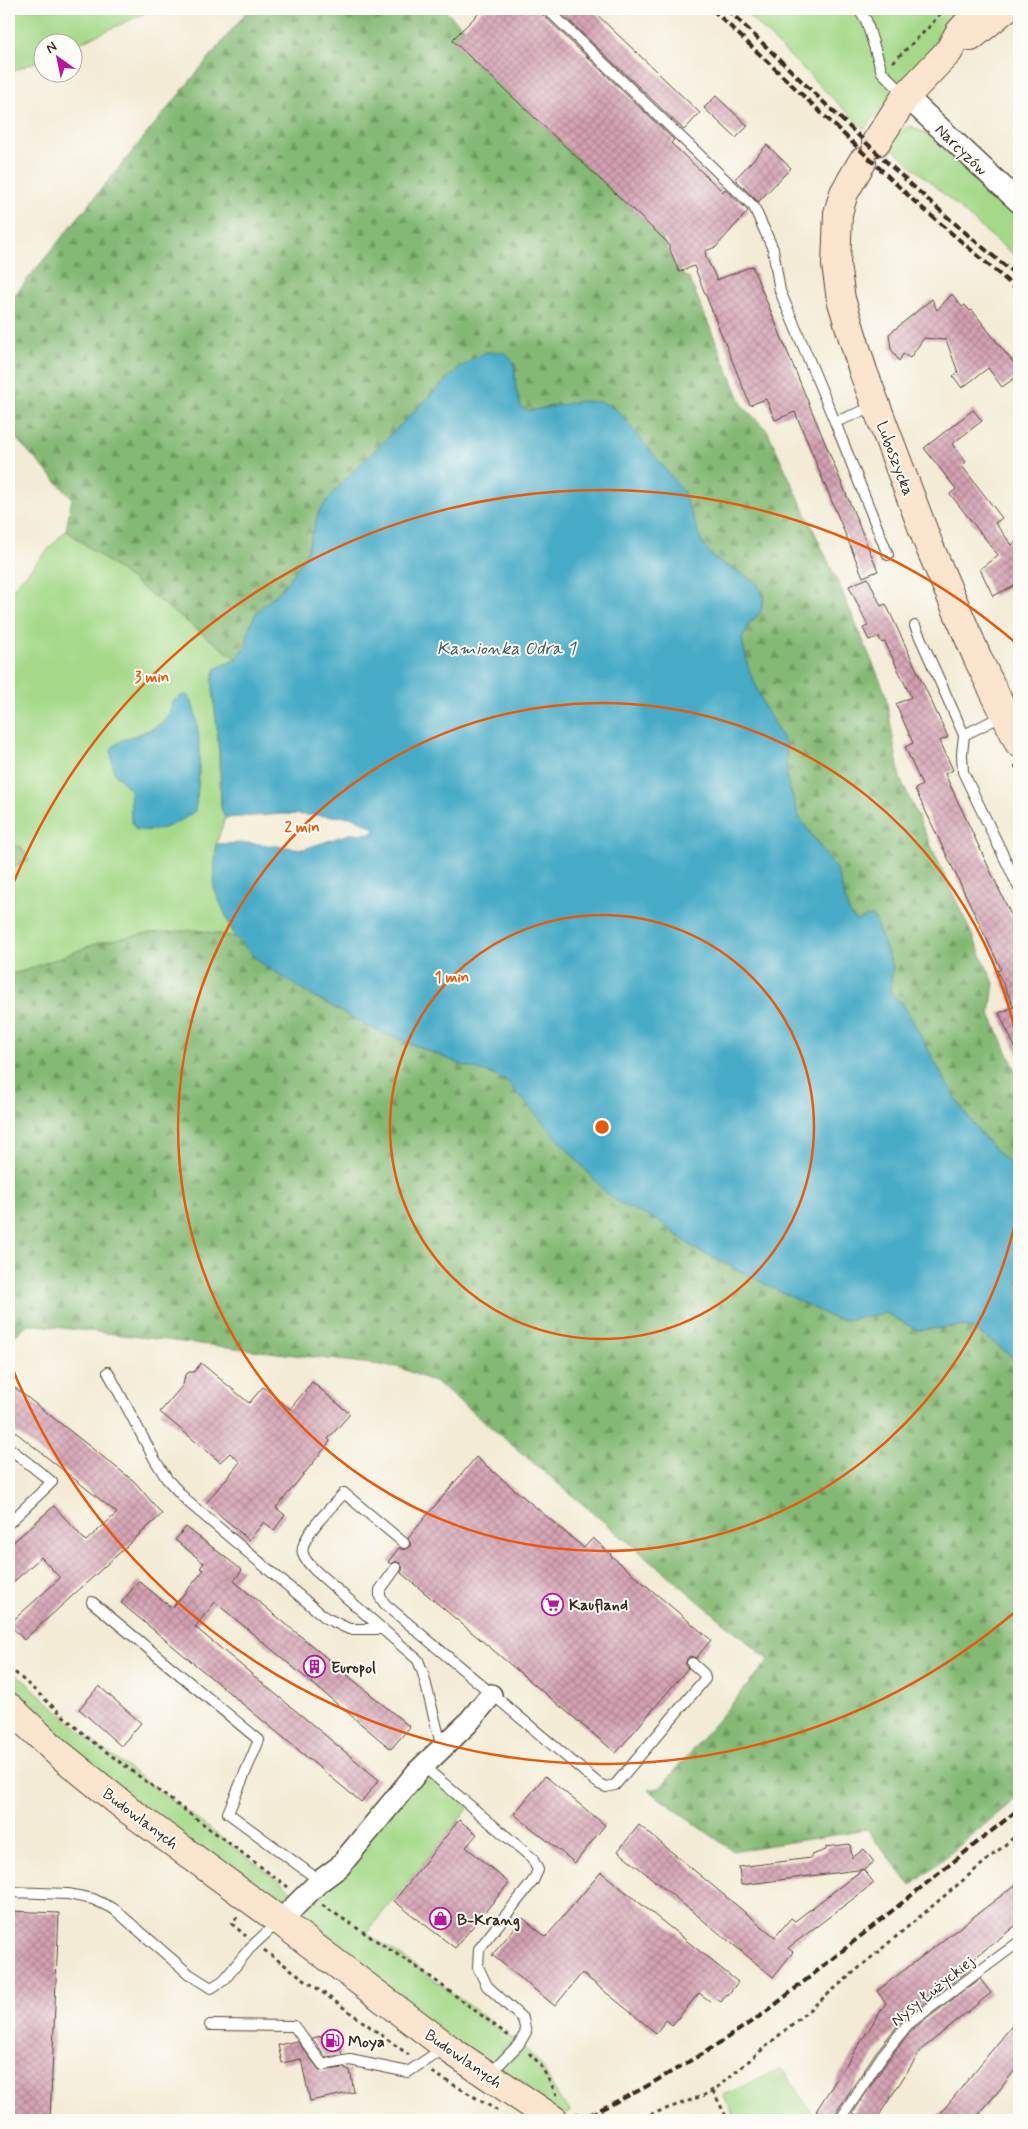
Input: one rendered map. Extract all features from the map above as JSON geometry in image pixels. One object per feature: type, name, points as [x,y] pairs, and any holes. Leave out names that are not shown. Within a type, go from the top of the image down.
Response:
[{"type":"street","name":"Luboszycka","points":[[981,9],[958,31],[906,96],[844,193],[838,213],[836,265],[841,299],[851,335],[876,406],[953,602],[1019,743]]},
{"type":"street","name":"Luboszycka","points":[[958,31],[974,35],[1005,9]]},
{"type":"street","name":"Narcyzów","points":[[906,96],[1019,202]]},
{"type":"street","points":[[280,1921],[320,1881],[340,1867],[423,1766],[467,1724],[491,1695]]},
{"type":"street","name":"Budowlanych","points":[[9,1707],[57,1752],[130,1812],[280,1921],[452,2051],[554,2120]]},
{"type":"lane","points":[[547,9],[754,207],[773,249],[780,291],[888,555]]},
{"type":"lane","points":[[858,9],[866,20],[882,72],[906,96]]},
{"type":"lane","points":[[835,422],[876,406]]},
{"type":"lane","points":[[914,626],[964,734],[963,772],[1019,888]]},
{"type":"lane","points":[[964,734],[1005,714]]},
{"type":"lane","points":[[108,1372],[155,1460],[167,1479],[188,1502],[326,1618],[350,1629],[382,1629]]},
{"type":"lane","points":[[9,1448],[52,1482],[9,1523]]},
{"type":"lane","points":[[404,1543],[344,1493],[308,1534],[303,1544],[302,1553],[306,1561],[418,1660],[442,1748]]},
{"type":"lane","points":[[396,1568],[380,1590],[380,1597],[385,1604],[491,1695],[599,1784],[606,1787],[615,1785],[705,1679],[704,1674],[692,1663]]},
{"type":"lane","points":[[92,1602],[259,1740],[228,1813],[320,1881]]},
{"type":"lane","points":[[423,1766],[532,1858],[538,1870],[533,1881],[479,1948],[478,1967],[487,1986],[523,2019],[526,2032],[519,2044],[489,2076]]},
{"type":"lane","points":[[9,1892],[68,1894],[92,1899],[114,1908],[189,1974],[211,1988],[224,1980],[255,1944],[280,1921]]},
{"type":"lane","name":"Nysy Łużyckiej","points":[[840,2120],[882,2056],[908,2024],[1019,1942]]},
{"type":"lane","points":[[210,2025],[294,2026],[323,2065],[350,2060],[408,2072],[432,2056],[452,2051]]},
{"type":"path","points":[[882,72],[930,28],[944,9]]},
{"type":"path","points":[[636,2120],[713,2091],[1019,1833]]},
{"type":"path","points":[[255,1944],[420,2064],[451,2085],[477,2098],[507,2117]]},
{"type":"path","points":[[713,2091],[728,2120]]},
{"type":"green space","points":[[20,9],[154,9],[82,42],[82,32],[32,32],[32,63],[9,73],[9,14]]},
{"type":"green space","points":[[249,9],[443,9],[464,28],[452,40],[662,238],[678,272],[689,278],[743,406],[767,430],[840,587],[885,692],[900,778],[994,983],[990,1014],[1019,1078],[1019,1171],[982,1135],[953,1093],[902,1002],[896,999],[890,990],[893,967],[873,916],[857,921],[850,915],[837,871],[799,817],[787,780],[786,745],[764,706],[748,667],[742,639],[750,623],[760,614],[764,598],[756,582],[715,559],[703,545],[693,523],[560,404],[529,411],[521,407],[516,389],[514,362],[471,360],[450,376],[337,488],[319,511],[307,551],[294,573],[278,593],[258,610],[250,625],[246,645],[236,659],[66,530],[72,498],[9,431],[9,302]]},
{"type":"green space","points":[[742,9],[956,9],[942,37],[864,129]]},
{"type":"green space","points":[[911,126],[926,134],[1019,215],[1019,259],[894,150],[887,154],[896,137],[903,130]]},
{"type":"green space","points":[[66,530],[236,659],[215,669],[221,807],[225,818],[216,844],[214,888],[235,937],[197,930],[9,974],[9,867],[29,861],[21,847],[9,844],[9,593]],"holes":[[[192,701],[195,715],[199,770],[195,811],[131,801],[130,790],[113,771],[117,743],[151,729],[166,720],[171,712]]]},
{"type":"green space","points":[[9,844],[21,847],[29,861],[9,867]]},
{"type":"green space","points":[[197,930],[235,937],[262,963],[306,992],[364,1025],[465,1066],[492,1074],[507,1082],[590,1174],[643,1213],[659,1221],[694,1248],[835,1319],[886,1313],[917,1330],[965,1326],[978,1332],[1009,1354],[1019,1368],[1019,1796],[911,1886],[867,1830],[733,1851],[648,1790],[660,1788],[769,1660],[439,1384],[398,1367],[28,1324],[9,1341],[9,974],[19,973],[97,943],[148,933]]},
{"type":"green space","points":[[9,1667],[89,1739],[290,1889],[303,1896],[423,1766],[471,1805],[366,1933],[424,1972],[526,2049],[540,2064],[561,2101],[572,2111],[552,2119],[9,1707]]},
{"type":"green space","points":[[782,2069],[811,2112],[802,2120],[736,2120],[723,2095]]},
{"type":"water","name":"Kamionka Odra 1","points":[[486,352],[504,352],[514,362],[516,389],[521,407],[529,411],[581,401],[602,402],[618,411],[683,491],[703,545],[715,559],[756,582],[764,598],[760,614],[750,623],[742,639],[748,667],[764,706],[786,745],[787,780],[799,817],[837,871],[850,915],[857,921],[873,916],[893,967],[890,990],[896,999],[902,1002],[953,1093],[982,1135],[1019,1171],[1019,1368],[1009,1354],[978,1332],[965,1326],[917,1330],[886,1313],[851,1319],[835,1319],[694,1248],[659,1221],[624,1206],[607,1194],[507,1082],[492,1074],[465,1066],[365,1025],[306,992],[261,963],[235,937],[214,888],[216,844],[249,843],[304,849],[349,834],[373,833],[375,828],[352,817],[284,814],[225,818],[221,807],[221,773],[212,681],[215,669],[236,659],[246,645],[250,625],[258,610],[278,593],[294,573],[307,551],[319,511],[337,488],[450,376],[471,360]]},
{"type":"water","points":[[183,695],[188,695],[193,706],[199,735],[199,768],[195,811],[182,820],[166,827],[151,831],[135,829],[131,819],[130,790],[113,771],[111,749],[118,742],[155,728],[163,722],[169,714],[172,702]]},
{"type":"building","points":[[483,9],[540,9],[542,14],[674,140],[671,143],[723,192],[725,189],[748,211],[716,247],[705,251],[706,257],[717,280],[752,266],[878,571],[863,577],[795,412],[775,420],[766,399],[750,405],[694,266],[679,272],[667,242],[452,40]]},
{"type":"building","points":[[557,9],[591,9],[700,113],[684,130]]},
{"type":"building","points":[[716,96],[748,126],[736,138],[704,108]]},
{"type":"building","points":[[767,145],[791,168],[758,202],[735,179]]},
{"type":"building","points":[[952,294],[962,307],[965,305],[970,311],[972,310],[1019,370],[1019,375],[1002,387],[988,368],[962,388],[953,376],[958,372],[946,340],[924,338],[910,358],[903,354],[899,361],[891,349],[889,334],[932,299],[937,310]]},
{"type":"building","points":[[973,410],[982,421],[952,444],[966,462],[962,466],[1002,518],[995,523],[1012,545],[1019,539],[1019,583],[993,596],[980,569],[998,555],[950,494],[956,489],[924,448]]},
{"type":"building","points":[[868,578],[881,606],[886,604],[948,737],[940,741],[953,770],[945,774],[1019,932],[1019,1056],[999,1013],[1014,1007],[997,971],[1001,969],[915,789],[922,785],[905,747],[913,743],[896,704],[911,697],[885,642],[882,643],[879,637],[869,640],[863,628],[868,626],[849,586]]},
{"type":"building","points":[[201,1363],[249,1403],[263,1387],[290,1409],[312,1382],[350,1414],[328,1439],[330,1441],[326,1447],[276,1508],[285,1515],[274,1530],[264,1522],[249,1540],[206,1503],[240,1462],[230,1453],[220,1462],[160,1412],[183,1385],[185,1375],[189,1372],[194,1372]]},
{"type":"building","points":[[9,1383],[135,1482],[162,1514],[24,1640],[9,1624],[60,1578],[41,1557],[9,1586],[9,1546],[54,1506],[86,1541],[117,1513],[9,1427]]},
{"type":"building","name":"Kaufland","points":[[476,1457],[584,1548],[593,1538],[610,1555],[711,1640],[696,1658],[690,1656],[687,1659],[685,1665],[688,1668],[616,1753],[401,1573],[403,1568],[400,1563],[396,1561],[391,1564],[388,1562],[399,1548],[403,1550],[409,1548],[411,1544],[408,1538]]},
{"type":"building","points":[[186,1527],[242,1570],[234,1581],[410,1727],[391,1749],[215,1602],[195,1627],[379,1780],[361,1802],[121,1603],[139,1581],[172,1608],[204,1570],[200,1568],[204,1563],[175,1540]]},
{"type":"building","points":[[99,1686],[141,1723],[121,1746],[79,1709]]},
{"type":"building","points":[[545,1776],[605,1825],[575,1863],[514,1814]]},
{"type":"building","points":[[459,1820],[477,1834],[466,1847],[509,1883],[455,1948],[394,1901]]},
{"type":"building","points":[[639,1825],[775,1937],[791,1918],[795,1921],[863,1869],[874,1883],[788,1948],[793,1952],[773,1977],[618,1851]]},
{"type":"building","points":[[850,1844],[852,1858],[864,1849],[874,1862],[865,1869],[741,1885],[739,1867],[811,1858],[811,1855],[826,1850],[826,1847]]},
{"type":"building","points":[[601,1872],[738,1982],[721,2002],[715,1998],[711,2002],[699,1993],[672,2025],[666,2020],[656,2033],[582,1973],[555,2006],[492,1955],[523,1918],[546,1937]]},
{"type":"building","points":[[1019,1882],[1019,1923],[968,1963],[972,1968],[903,2019],[876,2052],[831,2120],[816,2111],[886,2003],[877,1991]]},
{"type":"building","points":[[9,1911],[59,1913],[50,2120],[9,2120]]},
{"type":"building","points":[[980,1979],[991,1993],[922,2049],[876,2120],[865,2120],[853,2113],[888,2060],[913,2029]]},
{"type":"building","points":[[1019,2017],[1019,2065],[997,2093],[974,2120],[935,2120]]},
{"type":"building","points":[[336,2033],[342,2055],[326,2057],[312,2038]]},
{"type":"building","points":[[297,2041],[320,2071],[345,2068],[350,2070],[354,2092],[310,2101],[301,2059],[282,2063],[278,2045]]},
{"type":"railway","points":[[712,9],[913,200],[1019,291]]},
{"type":"railway","points":[[727,9],[906,180],[1019,277]]},
{"type":"railway","points":[[579,2120],[642,2089],[707,2051],[766,2012],[1019,1809]]},
{"type":"place","name":"Kaufland","points":[[553,1604]]},
{"type":"place","name":"Europol","points":[[315,1667]]},
{"type":"place","name":"B-Krang","points":[[441,1919]]},
{"type":"place","name":"Moya","points":[[332,2041]]}]
